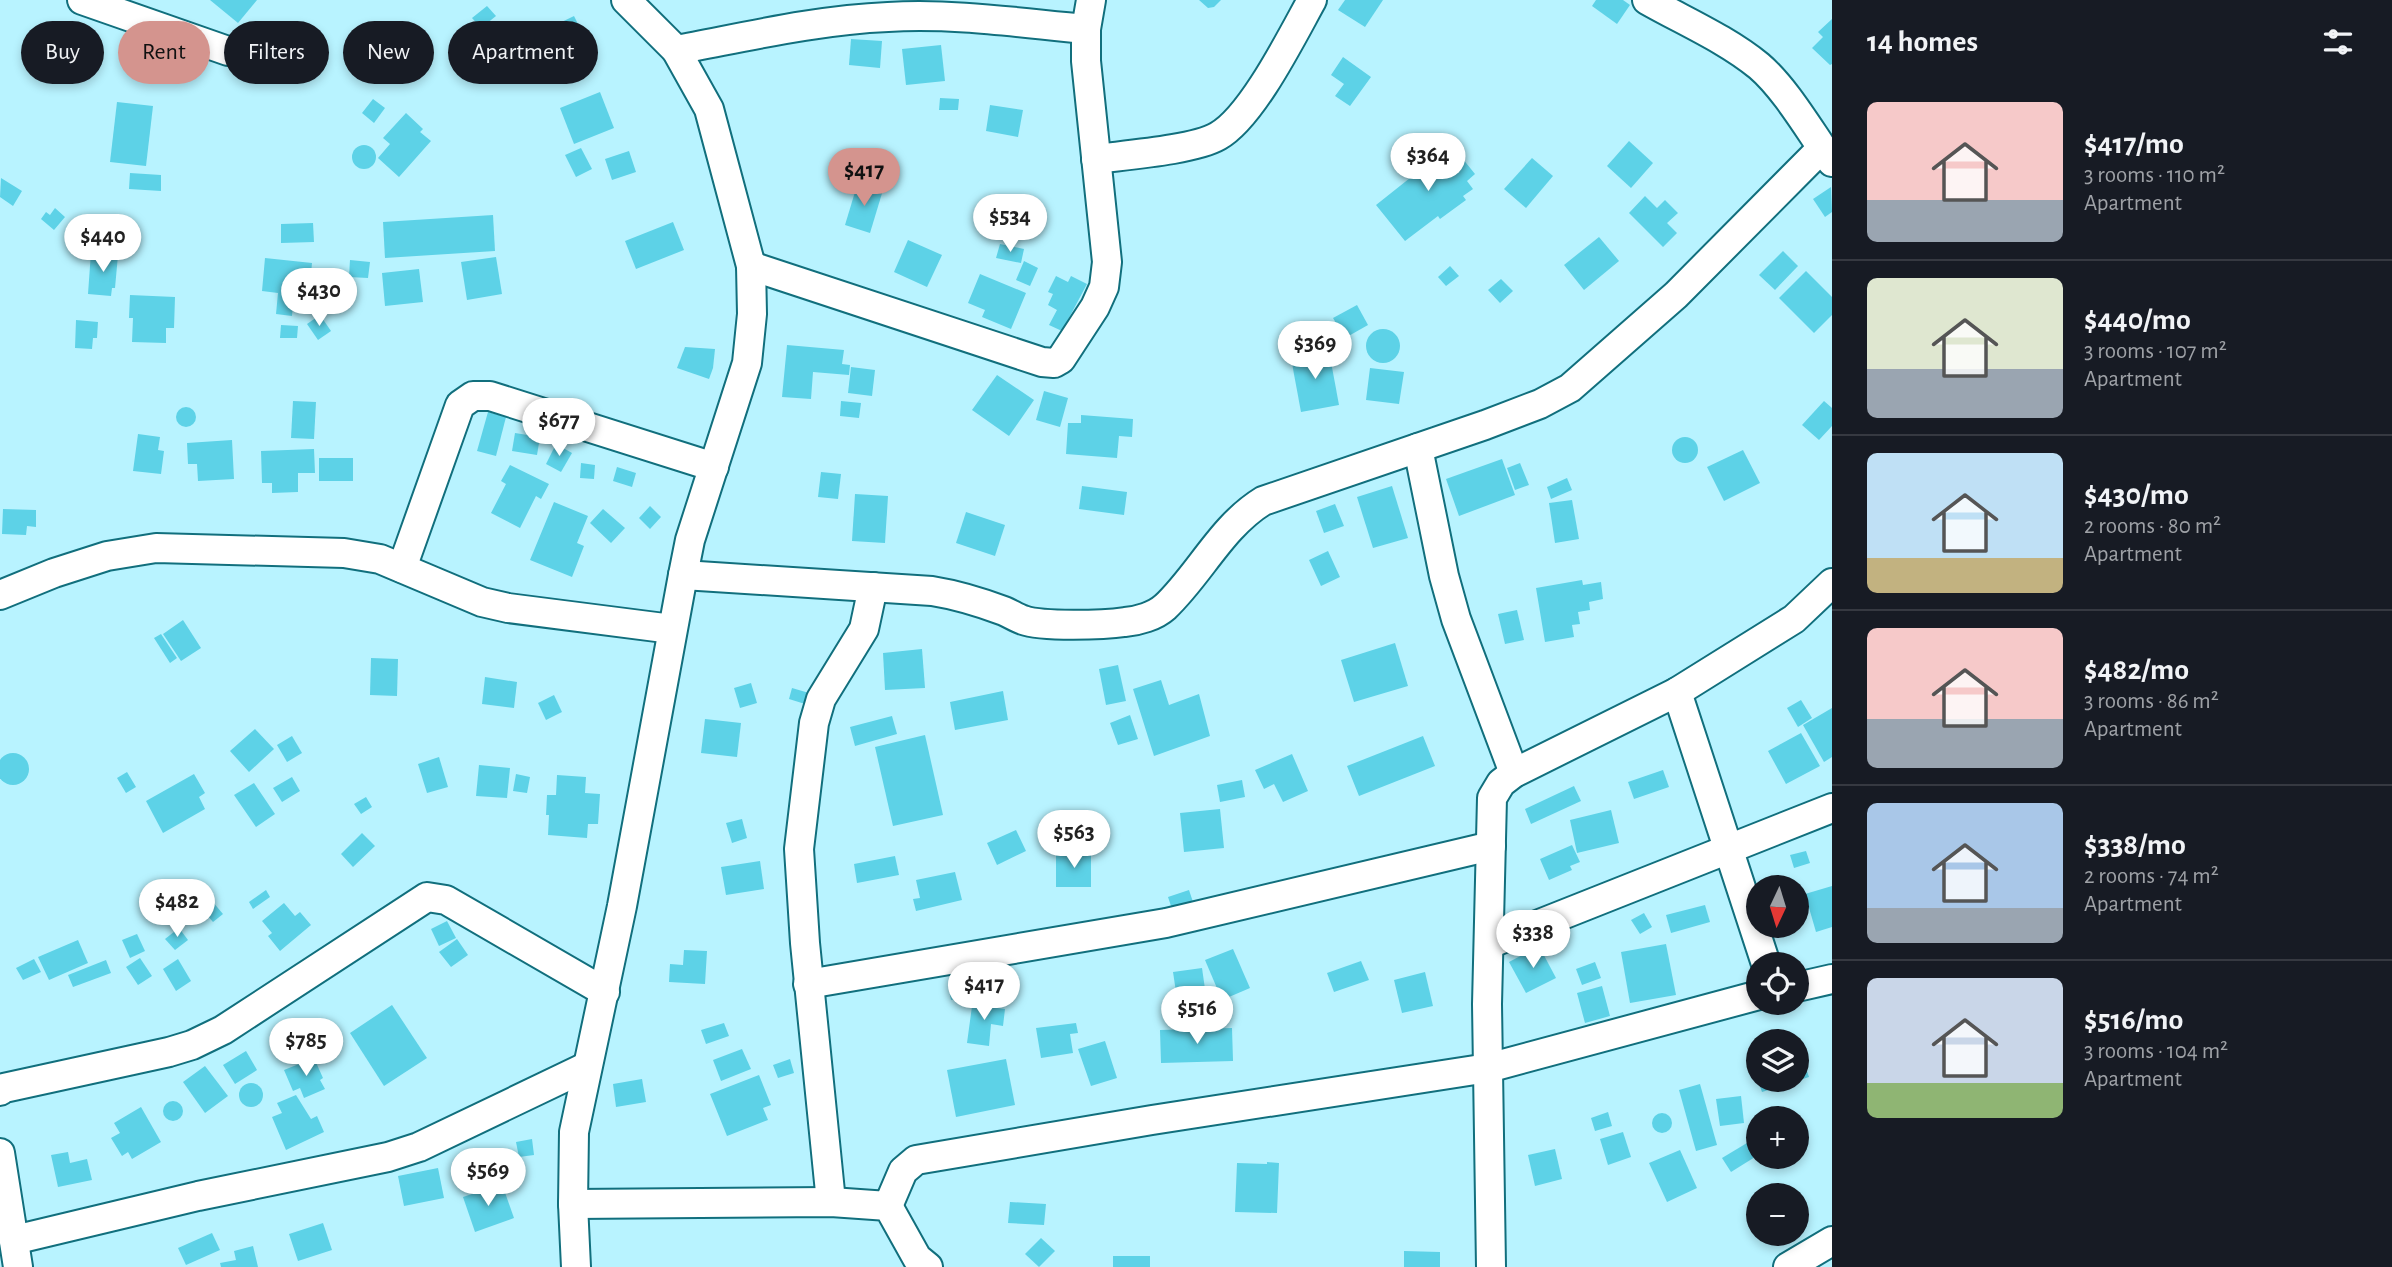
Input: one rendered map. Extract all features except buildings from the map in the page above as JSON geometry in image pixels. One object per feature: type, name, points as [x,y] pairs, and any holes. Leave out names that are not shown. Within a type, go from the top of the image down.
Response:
[{"type":"street","points":[[82,0],[224,50]]},
{"type":"street","points":[[568,1265],[573,1204],[574,1132],[586,1067],[605,992],[690,540],[747,363],[752,314],[751,267],[709,109],[676,50],[626,0]]},
{"type":"street","points":[[751,267],[1042,362],[1054,363],[1061,359],[1095,307],[1104,287],[1107,262],[1086,61],[1086,29],[1091,0]]},
{"type":"street","points":[[1096,159],[1188,146],[1217,137],[1227,130],[1237,122],[1277,63],[1312,0]]},
{"type":"street","points":[[683,575],[958,595],[1023,620],[1041,624],[1126,622],[1147,617],[1164,608],[1247,511],[1263,501],[1540,404],[1570,388],[1676,295],[1827,155],[1776,84],[1761,68],[1738,51],[1658,3]]},
{"type":"street","points":[[676,50],[818,23],[888,17],[936,16],[1086,29]]},
{"type":"street","points":[[402,568],[460,405],[472,396],[489,396],[713,467]]},
{"type":"street","points":[[1419,448],[1444,576],[1456,619],[1514,773]]},
{"type":"street","points":[[0,595],[54,573],[107,556],[156,548],[344,552],[380,559],[482,602],[508,608],[672,629]]},
{"type":"street","points":[[1491,1267],[1488,1068],[1492,798],[1501,783],[1514,773],[1677,692],[1794,619],[1832,583]]},
{"type":"street","points":[[831,1202],[808,984],[799,849],[814,723],[821,699],[864,629],[873,587]]},
{"type":"street","points":[[1677,692],[1762,952]]},
{"type":"street","points":[[1489,944],[1832,808]]},
{"type":"street","points":[[808,984],[1166,923],[1491,846]]},
{"type":"street","points":[[0,1091],[4,1087],[192,1045],[223,1030],[427,897],[446,900],[605,992]]},
{"type":"street","points":[[1809,984],[1832,979]]},
{"type":"street","points":[[888,1206],[903,1171],[916,1160],[1488,1068],[1746,999]]},
{"type":"street","points":[[0,1153],[16,1253],[198,1196],[388,1157],[419,1147],[586,1067]]},
{"type":"street","points":[[573,1204],[831,1202],[888,1206]]},
{"type":"street","points":[[888,1206],[920,1264]]},
{"type":"street","points":[[1788,1267],[1832,1241]]}]
